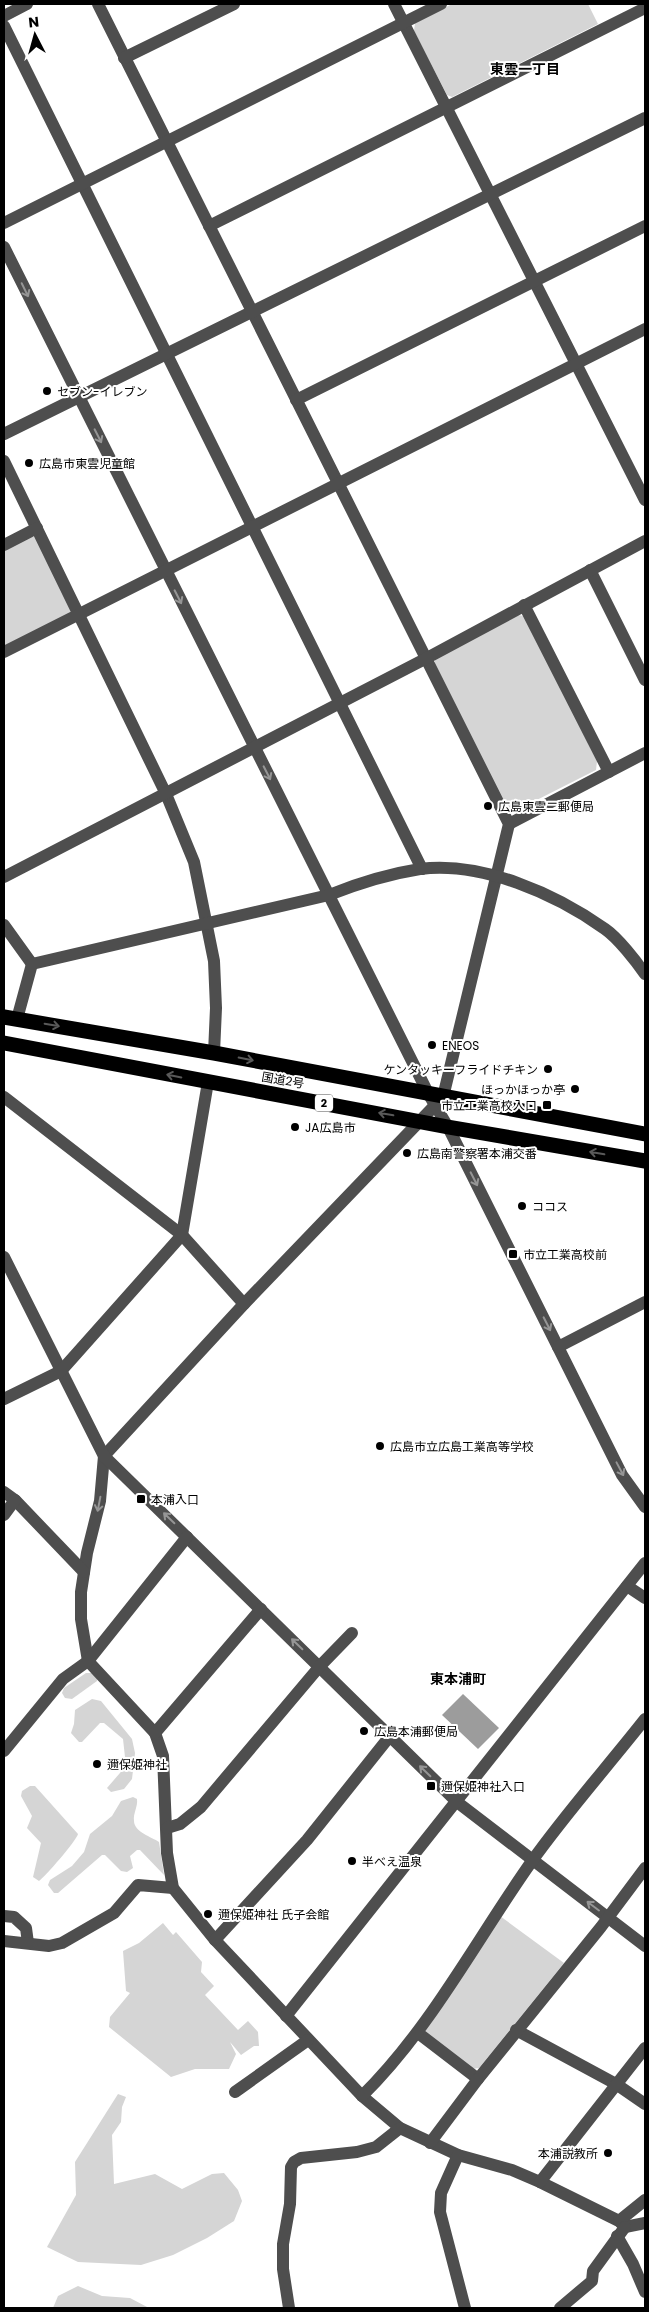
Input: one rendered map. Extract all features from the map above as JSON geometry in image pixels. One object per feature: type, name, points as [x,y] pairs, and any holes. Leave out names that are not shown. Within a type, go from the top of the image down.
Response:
[{"type":"highway","name":"国道2号","points":[[10,1018],[214,1053],[436,1099],[645,1134]]},
{"type":"highway","name":"国道2号","points":[[4,1044],[419,1120],[448,1127],[645,1161]]},
{"type":"street","points":[[4,16],[27,4]]},
{"type":"street","points":[[98,4],[509,824],[498,876],[436,1099],[419,1120],[244,1304],[104,1456],[100,1501],[81,1592],[81,1619],[88,1661],[155,1733],[163,1756],[167,1853],[173,1888],[215,1940],[362,2096],[400,2128],[458,2154],[512,2170],[540,2182],[620,2228],[645,2292]]},
{"type":"street","points":[[124,58],[234,4]]},
{"type":"street","points":[[394,4],[536,280],[645,500]]},
{"type":"street","points":[[4,223],[441,4]]},
{"type":"street","points":[[209,226],[645,8]]},
{"type":"street","points":[[4,26],[422,869]]},
{"type":"street","points":[[4,434],[645,118]]},
{"type":"street","points":[[296,400],[645,226]]},
{"type":"street","points":[[4,247],[254,748],[436,1099],[448,1127],[622,1475],[645,1507]]},
{"type":"street","points":[[4,652],[645,329]]},
{"type":"street","points":[[4,461],[166,794],[194,862],[214,961],[216,1008],[214,1053]]},
{"type":"street","points":[[4,545],[37,528]]},
{"type":"street","points":[[4,877],[425,659],[645,541]]},
{"type":"street","points":[[590,570],[645,680]]},
{"type":"street","points":[[524,605],[609,772]]},
{"type":"street","points":[[509,824],[645,753]]},
{"type":"street","points":[[32,964],[329,895],[370,879],[422,869],[455,869],[498,876],[555,898],[607,930],[645,973]]},
{"type":"street","points":[[4,925],[32,964]]},
{"type":"street","points":[[10,1018],[32,964]]},
{"type":"street","points":[[4,1399],[61,1371],[182,1235],[208,1082]]},
{"type":"street","points":[[4,1097],[182,1235],[244,1304]]},
{"type":"street","points":[[4,1257],[104,1456],[457,1802],[645,1946]]},
{"type":"street","points":[[558,1347],[645,1302]]},
{"type":"street","points":[[4,1492],[15,1500],[84,1572]]},
{"type":"street","points":[[4,1515],[15,1500]]},
{"type":"street","points":[[4,1751],[63,1679],[88,1661],[187,1536]]},
{"type":"street","points":[[286,2016],[645,1564]]},
{"type":"street","points":[[627,1586],[645,1598]]},
{"type":"street","points":[[155,1733],[262,1609]]},
{"type":"street","points":[[167,1828],[180,1824],[201,1807],[320,1666],[352,1633]]},
{"type":"street","points":[[362,2096],[390,2068],[418,2033],[533,1860],[645,1719]]},
{"type":"street","points":[[215,1940],[307,1840],[390,1736]]},
{"type":"street","points":[[430,2143],[516,2030],[608,1917],[645,1868]]},
{"type":"street","points":[[4,1941],[49,1946],[62,1943],[114,1913],[138,1885],[173,1888]]},
{"type":"street","points":[[4,1916],[14,1917],[26,1928],[28,1943]]},
{"type":"street","points":[[516,2030],[616,2084],[645,2104]]},
{"type":"street","points":[[418,2033],[478,2079]]},
{"type":"street","points":[[235,2092],[308,2040]]},
{"type":"street","points":[[540,2182],[645,2048]]},
{"type":"street","points":[[289,2308],[282,2269],[283,2244],[294,2162],[301,2158],[357,2152],[376,2147],[400,2128]]},
{"type":"street","points":[[458,2154],[441,2193],[440,2212],[465,2308]]},
{"type":"street","points":[[560,2308],[592,2282],[593,2272],[620,2228],[645,2200]]},
{"type":"street","points":[[620,2228],[645,2223]]},
{"type":"shaded area","points":[[452,4],[588,4],[598,24],[452,97],[447,95],[414,31],[415,23]]},
{"type":"shaded area","points":[[31,536],[37,538],[71,609],[70,614],[4,647],[4,550]]},
{"type":"shaded area","points":[[518,615],[524,616],[597,761],[596,770],[513,812],[507,810],[435,665],[435,659]]},
{"type":"shaded area","points":[[86,1673],[93,1673],[98,1678],[97,1681],[72,1699],[65,1698],[62,1693],[64,1688]]},
{"type":"shaded area","points":[[463,1694],[499,1728],[478,1749],[442,1715]]},
{"type":"shaded area","points":[[92,1699],[101,1701],[132,1739],[135,1753],[132,1779],[124,1789],[111,1792],[107,1788],[126,1766],[123,1739],[104,1723],[100,1723],[82,1742],[79,1742],[71,1733],[75,1710]]},
{"type":"shaded area","points":[[30,1786],[35,1786],[78,1834],[60,1859],[39,1881],[33,1877],[41,1843],[27,1828],[32,1816],[21,1796],[22,1791]]},
{"type":"shaded area","points":[[133,1797],[137,1799],[134,1818],[135,1825],[140,1831],[159,1842],[164,1875],[140,1850],[137,1850],[130,1856],[133,1868],[127,1872],[121,1871],[105,1855],[102,1855],[58,1893],[54,1893],[48,1885],[50,1880],[72,1866],[84,1852],[90,1834],[112,1816],[121,1801]]},
{"type":"shaded area","points":[[500,1916],[564,1963],[479,2068],[472,2069],[426,2034],[425,2028]]},
{"type":"shaded area","points":[[163,1923],[173,1935],[176,1932],[202,1962],[201,1972],[214,1986],[205,1995],[238,2030],[248,2021],[258,2032],[259,2046],[254,2046],[241,2055],[230,2042],[236,2054],[229,2069],[195,2069],[171,2077],[109,2027],[110,2017],[130,1993],[126,1991],[123,1951],[139,1943]]},
{"type":"shaded area","points":[[118,2094],[126,2097],[122,2107],[121,2122],[112,2135],[114,2184],[155,2174],[182,2189],[212,2174],[224,2173],[238,2190],[242,2201],[234,2221],[207,2238],[173,2255],[141,2265],[78,2262],[47,2247],[76,2195],[75,2162]]},
{"type":"shaded area","points":[[78,2286],[102,2296],[130,2298],[149,2308],[53,2308],[58,2296]]},
{"type":"place","name":"セブン-イレブン","points":[[47,391]]},
{"type":"place","name":"広島市東雲児童館","points":[[29,463]]},
{"type":"place","name":"広島東雲二郵便局","points":[[488,806]]},
{"type":"place","name":"ENEOS","points":[[432,1045]]},
{"type":"place","name":"ケンタッキーフライドチキン","points":[[548,1069]]},
{"type":"place","name":"ほっかほっか亭","points":[[575,1089]]},
{"type":"place","name":"市立工業高校入口","points":[[547,1105]]},
{"type":"place","name":"JA広島市","points":[[295,1127]]},
{"type":"place","name":"広島南警察署本浦交番","points":[[407,1153]]},
{"type":"place","name":"ココス","points":[[522,1206]]},
{"type":"place","name":"市立工業高校前","points":[[513,1254]]},
{"type":"place","name":"広島市立広島工業高等学校","points":[[380,1446]]},
{"type":"place","name":"本浦入口","points":[[141,1499]]},
{"type":"place","name":"広島本浦郵便局","points":[[364,1731]]},
{"type":"place","name":"邇保姫神社","points":[[97,1764]]},
{"type":"place","name":"邇保姫神社入口","points":[[431,1786]]},
{"type":"place","name":"半べえ温泉","points":[[352,1861]]},
{"type":"place","name":"邇保姫神社 氏子会館","points":[[208,1914]]},
{"type":"place","name":"本浦説教所","points":[[608,2153]]},
{"type":"district","name":"東雲一丁目","points":[[525,69]]},
{"type":"district","name":"東本浦町","points":[[458,1679]]}]
